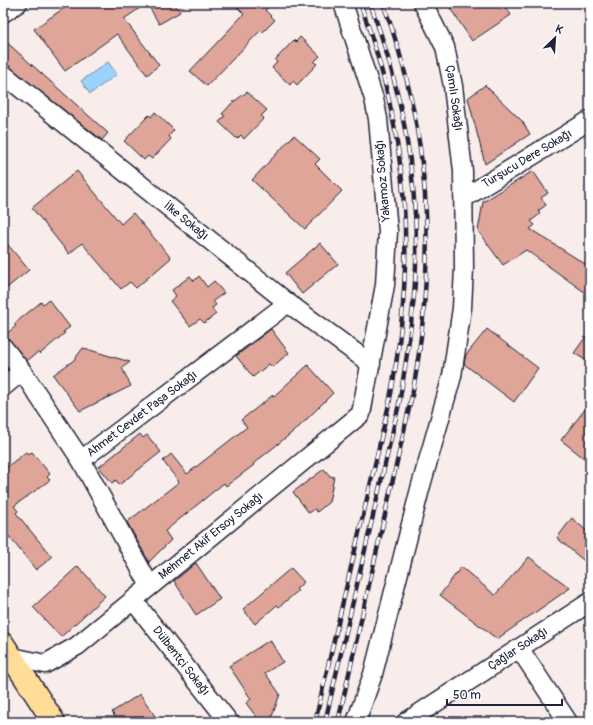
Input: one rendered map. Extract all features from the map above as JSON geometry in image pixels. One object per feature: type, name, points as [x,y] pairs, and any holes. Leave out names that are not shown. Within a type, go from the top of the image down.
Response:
[{"type":"main road","points":[[6,654],[54,722]]},
{"type":"street","points":[[3,13],[18,3]]},
{"type":"street","name":"Yakamoz Sokağı","points":[[343,3],[368,78],[375,105],[387,224],[387,273],[371,364]]},
{"type":"street","name":"Çamlı Sokağı","points":[[356,722],[373,674],[416,504],[453,370],[461,322],[464,284],[464,198],[462,153],[451,67],[442,41],[423,3]]},
{"type":"street","name":"İlke Sokağı","points":[[3,74],[288,303],[371,364]]},
{"type":"street","name":"Turşucu Dere Sokağı","points":[[464,198],[590,120]]},
{"type":"street","name":"Ahmet Cevdet Paşa Sokağı","points":[[3,347],[22,371],[81,460],[288,303]]},
{"type":"street","name":"Mehmet Akif Ersoy Sokağı","points":[[6,654],[45,664],[77,646],[361,414],[371,364]]},
{"type":"street","points":[[3,387],[22,371]]},
{"type":"street","points":[[81,460],[150,586]]},
{"type":"street","name":"Dülbentçi Sokağı","points":[[133,600],[229,722]]},
{"type":"street","name":"Çağlar Sokağı","points":[[406,722],[590,602]]},
{"type":"street","points":[[519,648],[568,722]]},
{"type":"water","points":[[108,62],[117,74],[90,94],[81,81]]},
{"type":"building","points":[[71,3],[147,3],[124,19],[159,65],[147,75],[117,34],[65,71],[34,29]]},
{"type":"building","points":[[147,3],[174,3],[180,12],[159,24]]},
{"type":"building","points":[[233,3],[273,3],[265,10],[275,20],[262,33],[260,31],[207,86],[190,71],[244,14]]},
{"type":"building","points":[[458,3],[503,3],[511,15],[472,41],[450,8]]},
{"type":"building","points":[[300,37],[320,56],[314,62],[317,64],[297,85],[293,81],[290,85],[272,68],[277,62],[275,60],[294,40],[296,42]]},
{"type":"building","points":[[3,39],[108,133],[102,140],[3,62]]},
{"type":"building","points":[[485,85],[522,121],[530,134],[485,164],[468,98]]},
{"type":"building","points":[[247,92],[267,110],[261,116],[264,118],[244,139],[241,135],[237,139],[219,122],[225,116],[222,114],[232,103]]},
{"type":"building","points":[[155,112],[174,130],[169,136],[171,139],[152,159],[148,156],[144,160],[124,141],[149,115],[151,117]]},
{"type":"building","points":[[294,135],[320,159],[315,164],[342,191],[305,229],[252,180]]},
{"type":"building","points":[[77,171],[121,224],[133,213],[171,258],[136,288],[130,282],[121,289],[82,243],[69,254],[32,208]]},
{"type":"building","points":[[533,171],[548,193],[541,198],[546,205],[538,211],[540,214],[531,221],[535,225],[530,229],[590,267],[590,296],[526,250],[503,265],[478,231],[483,202]]},
{"type":"building","points":[[3,239],[29,270],[3,291]]},
{"type":"building","points":[[320,243],[338,264],[302,294],[285,273]]},
{"type":"building","points":[[190,276],[194,281],[199,276],[207,287],[214,281],[224,293],[213,301],[216,305],[212,308],[216,314],[204,323],[200,319],[190,326],[170,301],[176,296],[172,290]]},
{"type":"building","points":[[49,300],[70,327],[40,354],[38,352],[27,361],[5,335],[16,326],[14,324],[41,302],[43,304]]},
{"type":"building","points":[[271,329],[289,353],[272,367],[269,364],[253,377],[236,356]]},
{"type":"building","points":[[487,329],[538,368],[514,402],[464,364],[466,355]]},
{"type":"building","points":[[590,331],[590,363],[574,353]]},
{"type":"building","points":[[83,348],[130,362],[122,368],[131,386],[80,411],[53,375],[74,360]]},
{"type":"building","points":[[308,365],[333,393],[299,427],[253,464],[254,465],[226,486],[224,483],[165,531],[171,540],[149,562],[127,522],[179,482],[163,461],[171,454],[187,474],[247,427],[241,420],[273,395],[274,396]]},
{"type":"building","points":[[590,403],[590,463],[561,440]]},
{"type":"building","points":[[140,434],[143,438],[147,435],[161,452],[119,485],[116,480],[112,483],[99,467]]},
{"type":"building","points":[[26,452],[28,454],[32,452],[50,474],[47,477],[50,480],[14,506],[18,511],[16,513],[52,557],[36,570],[3,529],[3,470]]},
{"type":"building","points":[[324,469],[330,476],[334,477],[329,502],[317,512],[315,509],[309,513],[293,492]]},
{"type":"building","points":[[572,518],[590,534],[590,566],[557,538]]},
{"type":"building","points":[[529,557],[570,588],[497,639],[440,595],[461,567],[495,595]]},
{"type":"building","points":[[196,563],[220,599],[196,615],[174,581]]},
{"type":"building","points":[[78,566],[105,596],[61,637],[33,607]]},
{"type":"building","points":[[291,568],[304,582],[296,589],[298,591],[279,607],[277,605],[255,624],[243,609]]},
{"type":"building","points":[[270,640],[283,662],[265,673],[280,694],[270,722],[260,722],[246,703],[251,699],[229,666]]},
{"type":"building","points":[[140,694],[159,722],[118,722],[112,712]]},
{"type":"railway","points":[[315,722],[389,404],[398,352],[403,301],[405,251],[404,201],[399,152],[390,103],[377,53],[360,3]]},
{"type":"railway","points":[[325,722],[399,404],[414,300],[416,232],[410,165],[399,99],[391,67],[370,3]]},
{"type":"railway","points":[[338,722],[413,391],[421,341],[425,291],[427,243],[425,195],[420,147],[411,99],[399,51],[383,3]]}]
